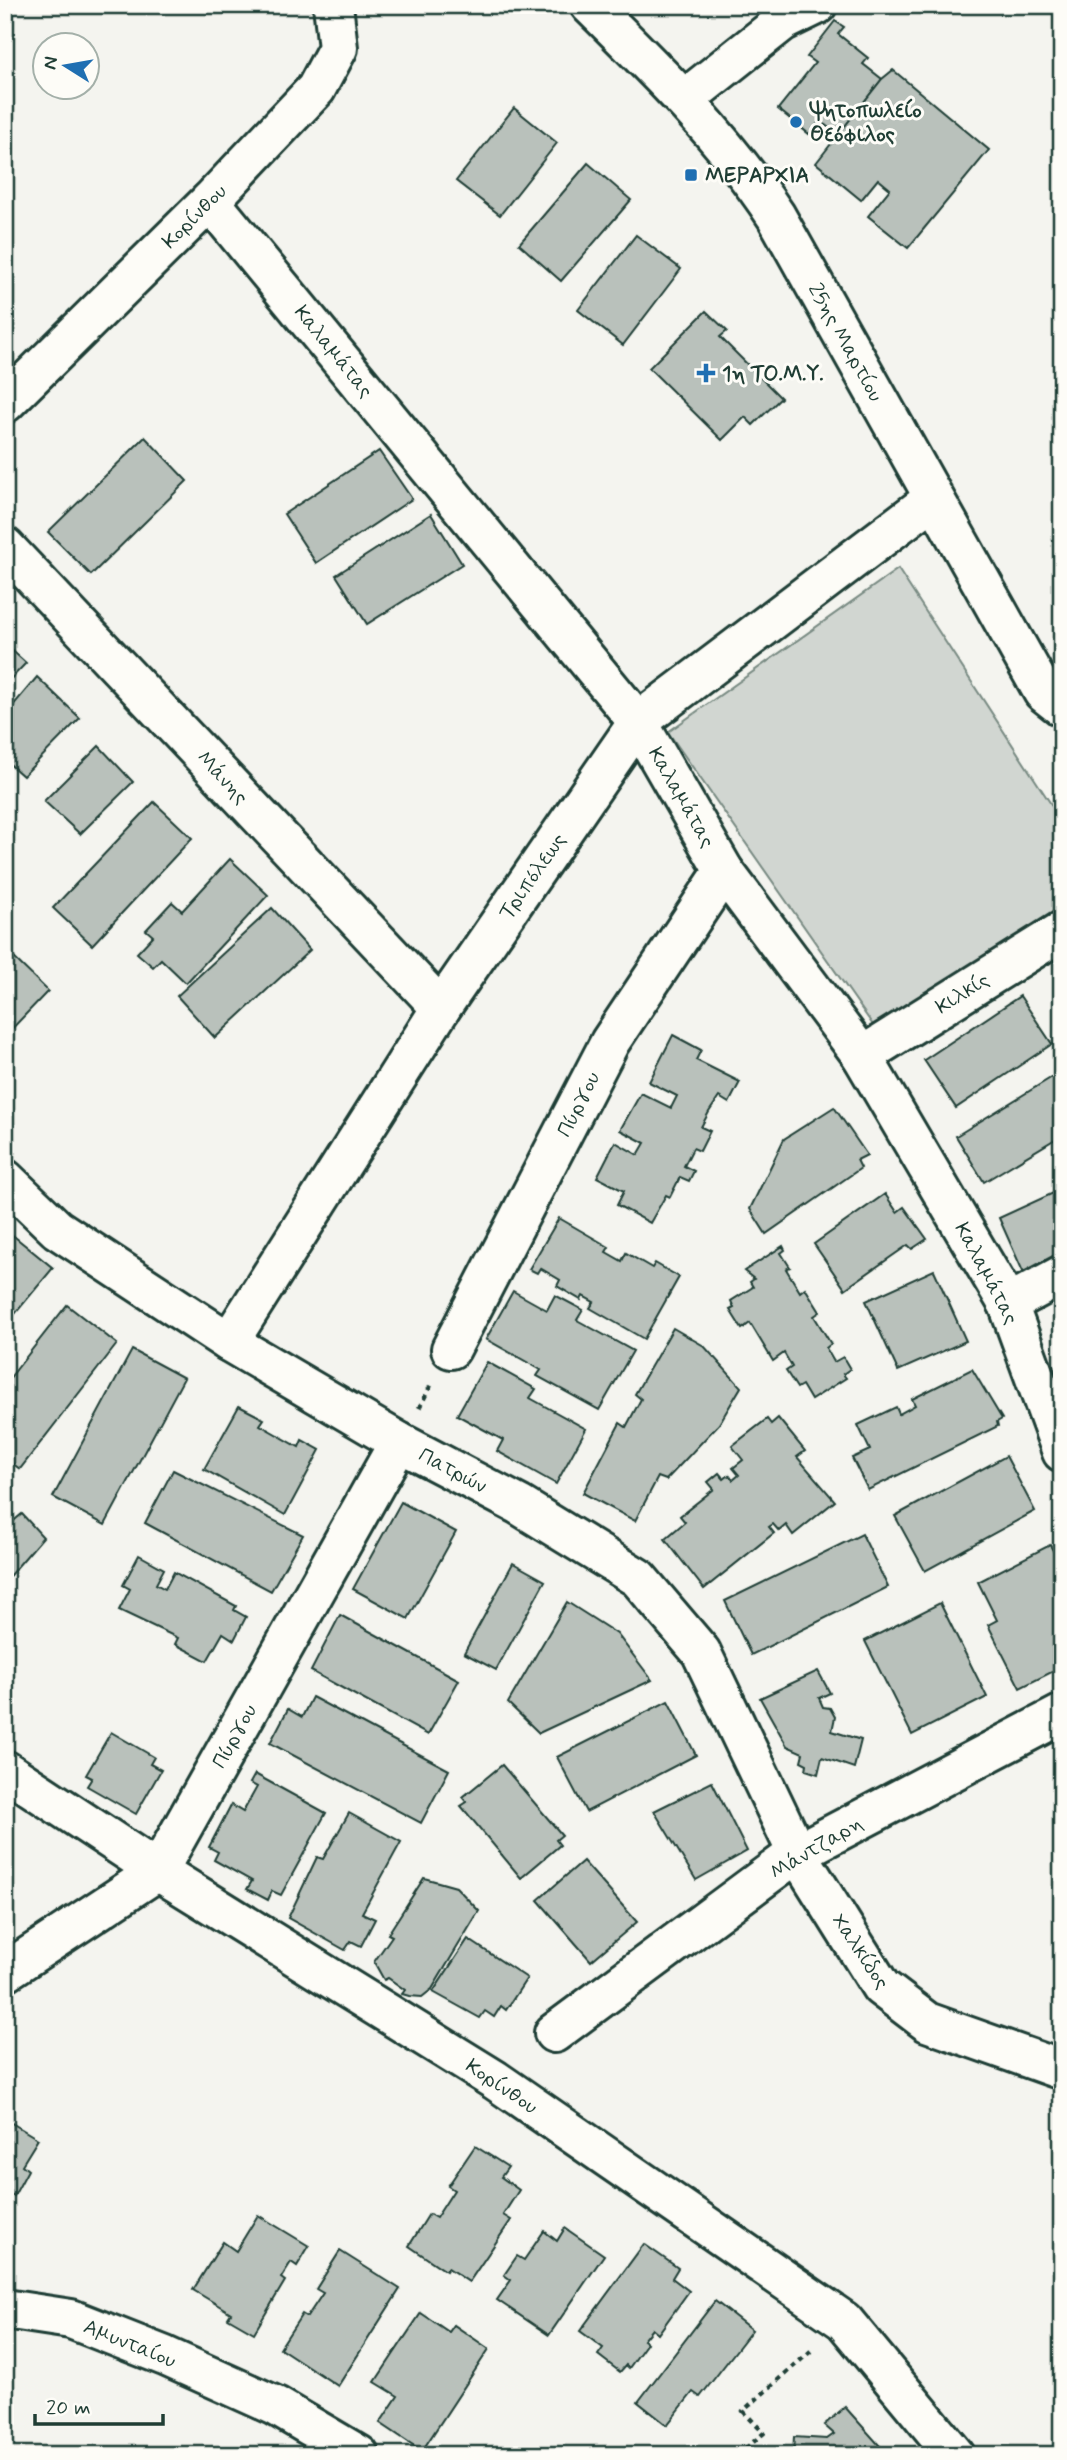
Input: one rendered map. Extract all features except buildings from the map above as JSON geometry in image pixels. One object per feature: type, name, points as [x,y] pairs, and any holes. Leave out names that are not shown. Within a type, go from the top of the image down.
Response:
[{"type":"street","name":"Κορίνθου","points":[[5,403],[211,201],[316,89],[338,48],[333,5]]},
{"type":"street","name":"25ης Μαρτίου","points":[[590,5],[685,99],[747,172],[776,216],[933,499],[1056,697]]},
{"type":"street","points":[[685,99],[782,22],[817,5]]},
{"type":"street","name":"Καλαμάτας","points":[[211,201],[638,722],[724,871],[862,1056],[1008,1304],[1062,1452]]},
{"type":"street","name":"Τριπόλεως","points":[[229,1342],[441,1008],[638,722],[933,499]]},
{"type":"street","name":"Μάνης","points":[[5,547],[441,1008]]},
{"type":"street","name":"Πύργου","points":[[452,1349],[610,1042],[724,871]]},
{"type":"street","name":"Κιλκίς","points":[[862,1056],[1062,930]]},
{"type":"street","name":"Πατρών","points":[[5,1179],[58,1229],[229,1342],[399,1442],[519,1505],[638,1578],[701,1652],[797,1853]]},
{"type":"street","points":[[1008,1304],[1062,1275]]},
{"type":"street","name":"Πύργου","points":[[5,1972],[158,1871],[399,1442]]},
{"type":"street","name":"Μάντζαρη","points":[[554,2033],[797,1853],[1062,1714]]},
{"type":"street","name":"Κορίνθου","points":[[5,1770],[158,1871],[495,2080],[844,2322],[955,2455]]},
{"type":"street","name":"Χαλκίδος","points":[[797,1853],[881,1987],[926,2022],[1062,2070]]},
{"type":"street","name":"Αμυνταίου","points":[[5,2309],[71,2319],[165,2356],[276,2406],[359,2455]]},
{"type":"path","points":[[399,1442],[452,1349]]},
{"type":"path","points":[[738,2455],[764,2432],[743,2411],[844,2322]]},
{"type":"shaded area","points":[[898,569],[1062,821],[1062,910],[875,1028],[668,732]]},
{"type":"place","name":"Ψητοπωλείο Θεόφιλος","points":[[796,122]]},
{"type":"place","name":"ΜΕΡΑΡΧΙΑ","points":[[691,175]]},
{"type":"place","name":"1η ΤΟ.Μ.Υ.","points":[[706,373]]}]
